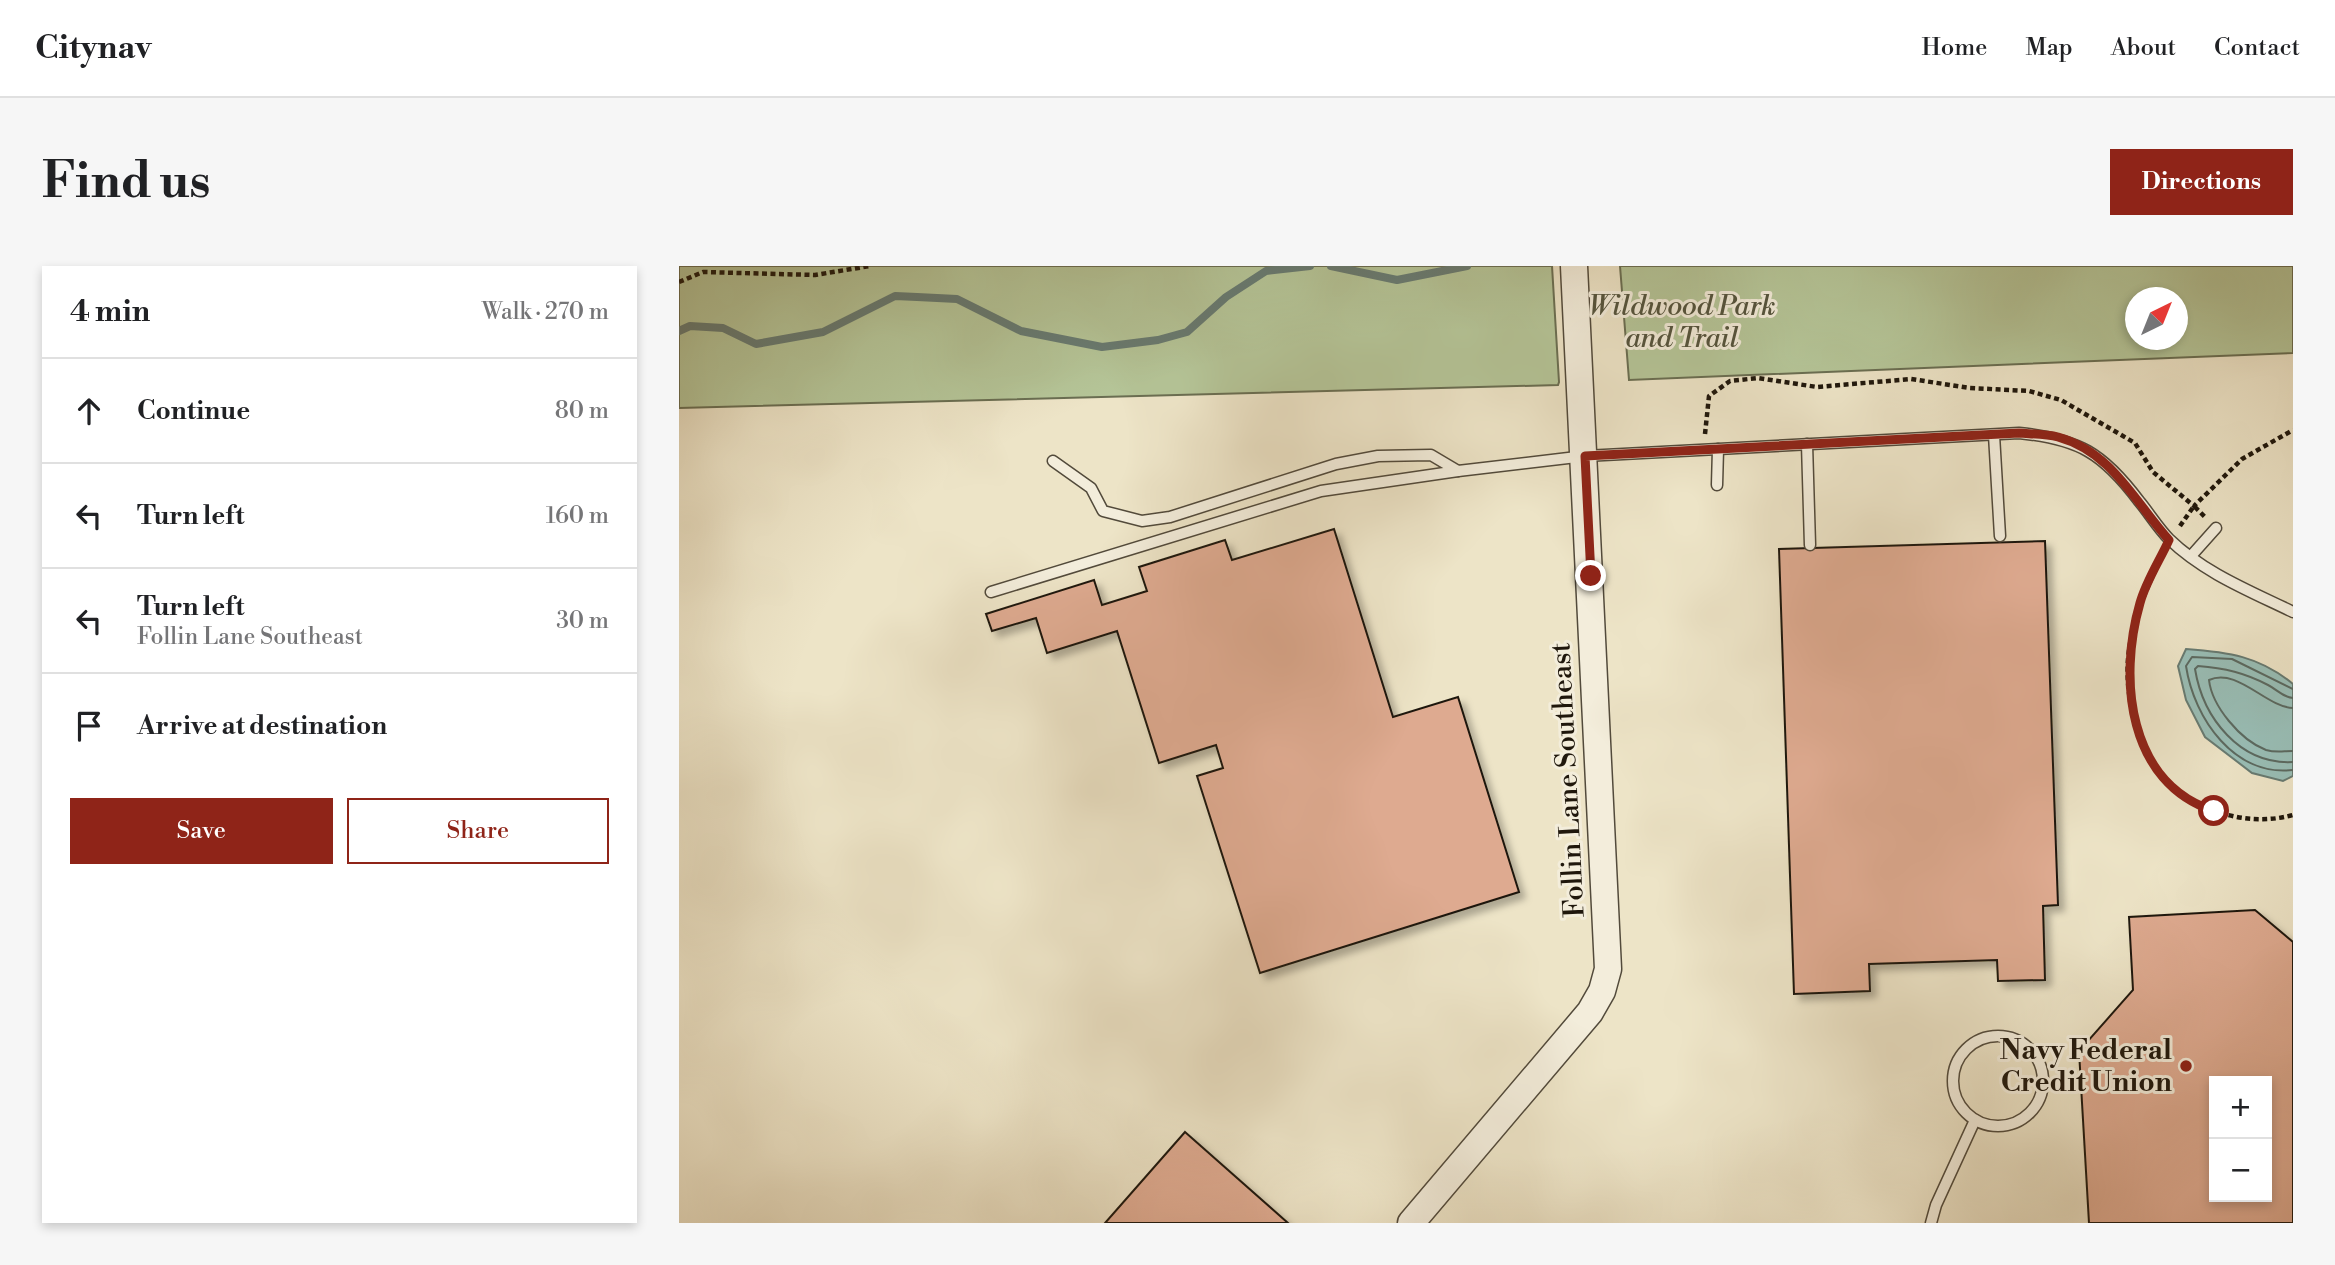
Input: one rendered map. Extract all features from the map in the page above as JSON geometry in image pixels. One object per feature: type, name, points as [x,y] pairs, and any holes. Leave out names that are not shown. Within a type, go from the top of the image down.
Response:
[{"type":"street","name":"Follin Lane Southeast","points":[[1411,1223],[1590,1012],[1602,991],[1608,969],[1574,266]]},
{"type":"lane","points":[[1994,435],[2000,536]]},
{"type":"lane","points":[[991,592],[1321,492],[1458,471],[1585,456],[1994,435],[2057,437],[2097,454],[2131,490],[2169,540],[2210,572],[2293,612]]},
{"type":"lane","points":[[1807,444],[1810,545]]},
{"type":"lane","points":[[1717,485],[1718,449]]},
{"type":"lane","points":[[1053,461],[1091,488],[1104,511],[1142,521],[1170,517],[1336,464],[1378,456],[1430,454],[1458,471]]},
{"type":"lane","points":[[2191,556],[2216,528]]},
{"type":"lane","points":[[2004,1036],[2022,1042],[2035,1054],[2042,1070],[2043,1088],[2038,1104],[2026,1118],[2010,1125],[1992,1126],[1975,1120],[1962,1108],[1954,1093],[1953,1075],[1959,1058],[1971,1045],[1987,1037],[2004,1036]]},
{"type":"lane","points":[[1931,1223],[1935,1205],[1975,1120]]},
{"type":"path","points":[[679,282],[703,272],[815,275],[870,266]]},
{"type":"path","points":[[1705,414],[1706,404],[1713,390],[1730,381],[1758,378],[1817,387],[1911,379],[1970,388],[2029,391],[2061,400],[2135,443],[2153,472],[2195,505],[2216,528]]},
{"type":"path","points":[[2293,430],[2242,459],[2195,505],[2169,540],[2140,600],[2129,651],[2128,686],[2138,733],[2161,779],[2199,806],[2230,817],[2278,819],[2293,815]]},
{"type":"green space","name":"Wildwood Park and Trail","points":[[679,266],[1552,266],[1559,382],[1558,385],[679,408]]},
{"type":"green space","name":"Wildwood Park and Trail","points":[[1620,266],[2293,266],[2293,353],[1629,380]]},
{"type":"water","points":[[2186,649],[2243,657],[2268,667],[2293,684],[2293,776],[2283,781],[2252,773],[2205,737],[2186,700],[2178,666]]},
{"type":"building","points":[[1334,529],[1393,717],[1458,697],[1519,892],[1260,973],[1197,776],[1223,768],[1216,745],[1159,763],[1117,631],[1047,653],[1036,618],[992,631],[986,614],[1094,580],[1102,605],[1147,591],[1139,567],[1225,540],[1232,560]]},
{"type":"building","points":[[2045,541],[2058,905],[2043,906],[2045,980],[1998,981],[1997,960],[1869,964],[1870,991],[1794,994],[1779,549]]},
{"type":"building","name":"Navy Federal Credit Union","points":[[2255,910],[2293,942],[2293,1223],[2089,1223],[2079,1051],[2133,990],[2129,917]]},
{"type":"building","points":[[1185,1132],[1288,1223],[1105,1223]]},
{"type":"waterway","points":[[679,331],[690,326],[723,328],[756,344],[823,332],[895,296],[957,299],[1021,331],[1102,347],[1158,340],[1187,332],[1226,297],[1266,271],[1310,266]]},
{"type":"waterway","points":[[1331,266],[1397,280],[1467,266]]},
{"type":"place","name":"Navy Federal Credit Union","points":[[2186,1066]]},
{"type":"route","points":[[1591,576],[1585,456],[2019,433],[2057,437],[2097,454],[2131,490],[2169,540],[2140,600],[2129,651],[2128,686],[2138,733],[2161,779],[2199,806],[2214,811]]}]
